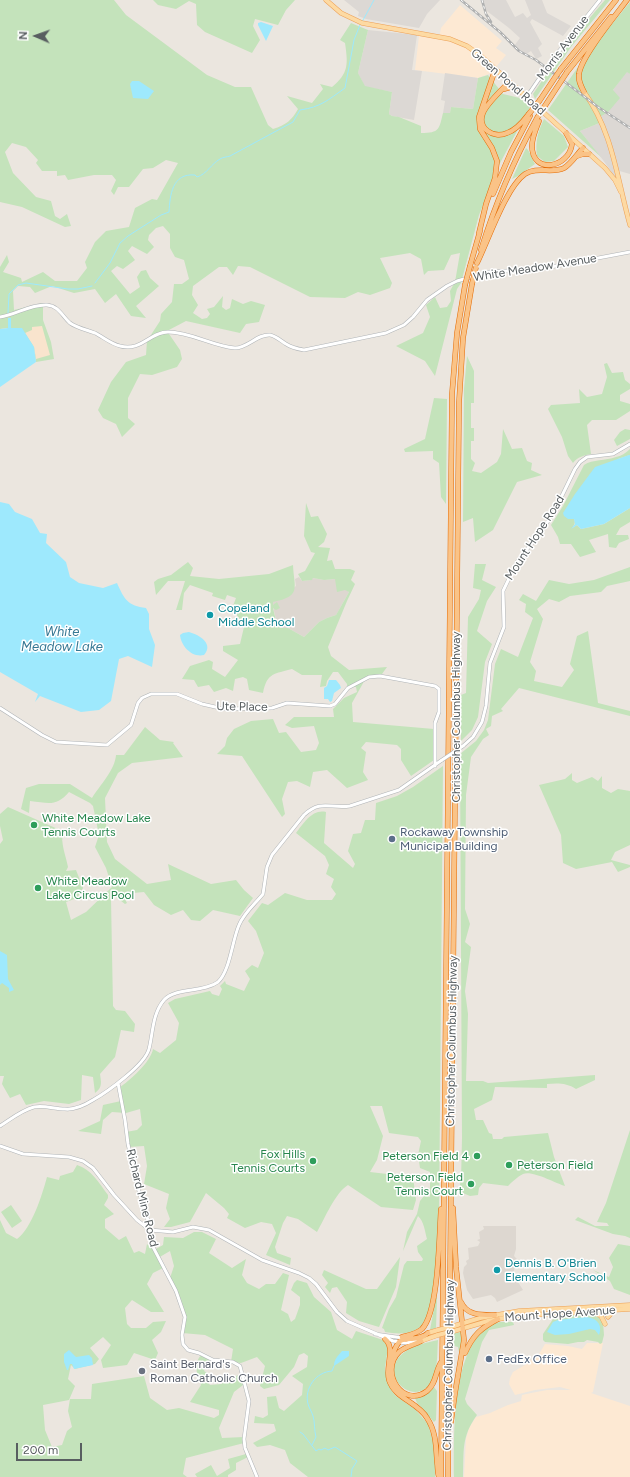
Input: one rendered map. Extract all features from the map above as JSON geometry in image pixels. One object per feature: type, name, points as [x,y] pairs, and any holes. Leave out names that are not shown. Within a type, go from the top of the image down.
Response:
[{"type":"highway","points":[[509,82],[486,107],[483,114],[482,122],[488,132],[497,135],[508,133],[519,126],[529,116],[561,70],[616,0]]},
{"type":"highway","points":[[566,133],[572,144],[568,154],[560,162],[554,165],[542,164],[535,158],[532,141],[538,120],[550,98],[567,72],[626,0]]},
{"type":"highway","points":[[584,92],[580,84],[579,75],[584,59],[626,0]]},
{"type":"highway","points":[[479,233],[495,178],[497,161],[492,148],[480,129],[479,117],[495,70]]},
{"type":"highway","points":[[501,91],[508,87],[517,89]]},
{"type":"highway","name":"Christopher Columbus Highway","points":[[440,1477],[453,370],[457,332],[465,285],[479,233],[503,169],[529,116]]},
{"type":"highway","name":"Christopher Columbus Highway","points":[[448,1477],[457,540],[460,379],[465,327],[472,284],[488,228],[503,186],[516,158],[538,120]]},
{"type":"highway","points":[[477,265],[507,197],[517,181],[525,174],[533,170],[561,169],[568,165],[583,148]]},
{"type":"highway","points":[[574,159],[580,155],[589,154]]},
{"type":"highway","points":[[448,1426],[451,1422],[464,1342],[455,1261],[453,1209],[450,1203]]},
{"type":"highway","points":[[402,1337],[418,1331],[424,1325],[430,1314],[437,1268],[441,1208],[444,1204]]},
{"type":"highway","points":[[459,1295],[462,1306],[470,1312],[497,1317]]},
{"type":"highway","points":[[461,1362],[467,1347],[478,1331],[497,1317]]},
{"type":"highway","points":[[388,1366],[399,1343],[402,1341],[420,1338],[428,1334]]},
{"type":"highway","points":[[385,1339],[389,1342],[390,1347],[388,1376],[392,1387],[401,1396],[421,1410],[431,1424],[436,1443],[440,1477]]},
{"type":"highway","points":[[421,1341],[403,1350],[394,1359],[392,1375],[398,1388],[405,1393],[412,1395],[418,1395],[424,1392],[433,1384],[442,1360]]},
{"type":"main road","name":"Green Pond Road","points":[[326,0],[341,13],[364,24],[438,36],[455,40],[471,49],[610,173],[621,192]]},
{"type":"main road","points":[[584,92],[595,107],[607,137],[618,171],[621,192],[630,225]]},
{"type":"main road","name":"Mount Hope Avenue","points":[[421,1341],[438,1333],[454,1328],[521,1311],[630,1305]]},
{"type":"main road","name":"Mount Hope Avenue","points":[[497,1317],[630,1309]]},
{"type":"main road","points":[[608,1317],[614,1310]]},
{"type":"main road","points":[[591,1312],[601,1316],[604,1324]]},
{"type":"main road","name":"Mount Hope Avenue","points":[[428,1334],[438,1333]]},
{"type":"street","name":"Morris Avenue","points":[[526,98],[552,60],[600,0]]},
{"type":"street","name":"White Meadow Avenue","points":[[2,317],[36,306],[51,306],[60,311],[71,323],[124,347],[138,346],[157,335],[167,332],[189,335],[235,348],[243,347],[263,336],[270,336],[276,337],[292,347],[304,350],[386,333],[398,329],[413,317],[422,304],[441,289],[455,282],[489,272],[546,268],[630,252]]},
{"type":"street","name":"Mount Hope Road","points":[[0,1126],[19,1114],[35,1107],[46,1106],[65,1109],[81,1106],[93,1100],[118,1083],[139,1063],[147,1054],[149,1049],[153,1026],[164,1000],[173,994],[212,985],[224,974],[239,924],[264,890],[270,860],[309,810],[319,806],[343,807],[391,793],[406,786],[435,766],[463,746],[477,732],[484,715],[490,663],[504,626],[503,590],[517,562],[543,529],[555,510],[577,466],[583,459],[613,454],[630,444]]},
{"type":"street","name":"Ute Place","points":[[0,708],[42,735],[56,742],[107,745],[131,725],[137,706],[142,698],[154,694],[177,694],[202,704],[224,709],[268,708],[284,704],[332,706],[348,688],[362,679],[376,676],[436,686],[439,688],[438,712],[435,723],[435,766]]},
{"type":"street","name":"Richard Mine Road","points":[[118,1083],[128,1144],[151,1239],[154,1249],[165,1269],[183,1309],[185,1317],[181,1338],[185,1348],[188,1350],[199,1353],[213,1360],[233,1362],[240,1366],[249,1401],[244,1439],[245,1448],[257,1477]]},
{"type":"street","points":[[0,1146],[23,1154],[69,1157],[83,1161],[93,1168],[114,1195],[137,1220],[150,1230]]},
{"type":"street","name":"Mount Hope Avenue","points":[[150,1230],[173,1232],[193,1227],[203,1228],[214,1232],[262,1260],[310,1278],[344,1319],[356,1326],[385,1339],[399,1343],[421,1341]]},
{"type":"street","name":"Mount Hope Avenue","points":[[376,1334],[409,1338],[428,1334]]},
{"type":"shaded area","points":[[344,0],[440,0],[427,14],[419,28],[366,19],[358,16],[359,12]]},
{"type":"shaded area","points":[[480,0],[506,0],[515,17],[523,13],[527,18],[531,15],[525,0],[542,0],[547,13],[571,26],[563,36],[532,19],[530,22],[542,44],[538,48],[542,56],[536,59],[531,51],[525,55],[514,46],[520,38],[483,8]]},
{"type":"shaded area","points":[[460,5],[502,41],[496,48],[506,55],[491,73],[478,78],[415,70],[419,36],[439,39],[441,28]]},
{"type":"shaded area","points":[[368,30],[417,35],[412,70],[422,71],[414,120],[392,116],[389,114],[392,92],[365,87],[358,73]]},
{"type":"shaded area","points":[[627,71],[630,74],[630,174],[616,170],[618,181],[580,131],[602,122],[600,117],[613,90]]},
{"type":"shaded area","points":[[445,73],[478,78],[473,109],[451,107],[450,113],[443,113],[445,101],[441,100]]},
{"type":"shaded area","points":[[299,577],[302,581],[311,580],[313,578],[324,580],[335,579],[349,592],[336,615],[319,622],[304,637],[288,628],[281,628],[277,625],[273,606],[273,602],[296,586],[295,579]]},
{"type":"shaded area","points":[[483,1226],[516,1226],[516,1249],[514,1256],[517,1259],[513,1274],[523,1290],[497,1302],[491,1295],[473,1299],[467,1290],[463,1273],[464,1267],[467,1264],[466,1261],[469,1259],[468,1248],[478,1246],[480,1242],[477,1240],[480,1239],[479,1232],[484,1229]]},
{"type":"shaded area","points":[[587,1343],[603,1343],[593,1392],[591,1393],[630,1406],[630,1477],[464,1477],[466,1439],[469,1428],[476,1417],[521,1401],[522,1395],[547,1390],[571,1390],[560,1387],[535,1390],[515,1395],[509,1384],[513,1372],[539,1354],[545,1344],[582,1349]]},
{"type":"green space","points":[[0,0],[114,0],[126,15],[207,75],[235,87],[251,87],[268,125],[273,129],[288,122],[298,109],[287,96],[312,103],[323,89],[320,84],[332,87],[342,77],[346,68],[347,57],[345,43],[340,40],[351,23],[368,30],[358,73],[365,86],[392,92],[389,114],[421,126],[421,133],[432,132],[438,129],[443,113],[450,113],[451,107],[473,109],[478,78],[488,75],[503,94],[520,98],[530,107],[499,165],[479,215],[461,283],[457,289],[435,376],[425,361],[396,346],[423,333],[430,317],[426,305],[435,297],[440,308],[447,307],[451,301],[450,291],[455,282],[460,253],[451,255],[444,270],[428,271],[424,275],[421,259],[410,253],[380,258],[392,283],[390,288],[370,295],[358,292],[345,298],[310,297],[250,267],[238,266],[233,275],[227,267],[219,267],[193,286],[192,295],[198,305],[193,313],[202,319],[207,318],[210,314],[207,309],[214,307],[223,296],[222,307],[226,310],[230,308],[232,299],[243,304],[251,301],[265,305],[259,322],[246,324],[240,333],[186,321],[167,331],[180,350],[182,359],[177,367],[152,375],[140,374],[128,398],[128,418],[135,424],[122,437],[116,424],[103,418],[98,410],[111,382],[126,362],[146,355],[147,341],[160,321],[161,314],[172,302],[174,284],[182,284],[189,279],[184,260],[175,257],[170,248],[170,234],[163,226],[156,228],[149,235],[148,240],[154,247],[147,254],[132,246],[128,251],[135,260],[123,269],[117,266],[111,271],[130,294],[140,287],[137,277],[141,271],[146,270],[150,278],[159,286],[136,306],[146,318],[131,316],[116,294],[105,303],[95,289],[74,293],[52,286],[35,293],[30,287],[18,286],[13,291],[14,310],[43,303],[43,320],[51,342],[54,359],[36,362],[34,347],[11,328],[11,319],[8,318],[8,328],[0,329],[0,267],[7,255],[9,262],[3,272],[21,278],[22,282],[43,272],[55,281],[77,281],[87,268],[85,262],[95,242],[106,231],[129,227],[135,208],[152,199],[157,200],[178,163],[166,160],[153,168],[143,169],[129,187],[118,187],[114,195],[111,191],[116,180],[112,175],[94,175],[68,180],[65,175],[57,176],[57,171],[42,171],[36,163],[38,160],[26,147],[12,143],[5,152],[13,173],[36,197],[51,201],[55,216],[60,219],[67,214],[71,226],[65,227],[22,207],[0,202]]},
{"type":"green space","points":[[153,0],[295,0],[286,10],[278,25],[255,19],[253,26],[260,40],[252,53],[205,32],[197,25],[196,4],[189,1],[176,9],[158,5]]},
{"type":"green space","points":[[605,0],[610,0],[571,47],[535,99],[533,94],[577,34]]},
{"type":"green space","points":[[630,2],[630,74],[627,72],[613,90],[620,98],[609,111],[600,117],[602,122],[580,131],[601,157],[548,110],[585,57]]},
{"type":"green space","points":[[544,119],[564,136],[568,147],[554,161],[545,162],[537,156],[536,146],[540,128]]},
{"type":"green space","points":[[526,148],[535,164],[512,179]]},
{"type":"green space","points":[[467,356],[474,371],[474,403],[471,403],[471,428],[474,428],[474,441],[471,441],[471,459],[475,463],[472,471],[481,473],[497,462],[501,454],[503,429],[512,449],[522,448],[527,461],[532,463],[531,470],[542,475],[517,482],[493,530],[475,542],[473,518],[463,522],[464,389]]},
{"type":"green space","points":[[607,363],[612,373],[623,372],[625,380],[630,384],[630,389],[620,395],[620,401],[630,404],[630,411],[616,420],[592,420],[587,425],[591,454],[579,458],[573,463],[568,456],[562,437],[548,409],[551,405],[580,403],[579,389],[587,397],[602,394],[607,377],[604,364]]},
{"type":"green space","points":[[434,398],[447,399],[446,504],[441,497],[439,463],[433,459],[433,451],[405,452],[404,449],[425,439]]},
{"type":"green space","points":[[625,429],[630,430],[630,439],[617,446],[614,440],[620,432]]},
{"type":"green space","points":[[630,449],[630,455],[618,459],[572,519],[574,519],[575,522],[572,528],[577,525],[581,529],[604,524],[630,508],[630,522],[620,528],[616,535],[628,535],[629,539],[619,543],[616,548],[609,547],[608,534],[589,540],[596,552],[580,557],[571,544],[560,544],[551,525],[563,506],[584,465],[591,462],[620,456]]},
{"type":"green space","points":[[306,503],[311,517],[318,516],[327,534],[324,542],[318,547],[330,548],[327,561],[332,560],[335,569],[350,569],[355,571],[351,580],[355,584],[328,647],[331,656],[349,670],[387,667],[382,674],[367,676],[352,703],[353,722],[434,729],[434,760],[411,776],[401,760],[401,749],[397,745],[366,742],[361,748],[366,752],[363,772],[368,780],[347,788],[327,770],[313,772],[310,787],[297,781],[288,782],[282,799],[285,814],[282,817],[242,756],[217,754],[225,746],[227,738],[234,729],[251,721],[273,719],[279,733],[286,732],[301,752],[316,750],[319,743],[314,726],[292,728],[285,725],[294,717],[334,717],[333,709],[344,698],[357,692],[356,687],[347,686],[338,672],[333,672],[327,681],[326,686],[320,687],[322,675],[302,675],[292,669],[276,673],[269,677],[263,693],[249,690],[247,679],[243,677],[235,679],[233,691],[226,688],[214,692],[209,685],[198,687],[194,680],[182,679],[190,666],[209,660],[213,662],[212,669],[225,677],[238,660],[223,651],[223,646],[240,644],[244,627],[235,612],[231,611],[236,598],[227,595],[225,600],[212,596],[213,593],[190,585],[184,593],[182,610],[176,610],[185,581],[168,581],[156,595],[154,582],[158,579],[171,575],[188,562],[193,568],[190,576],[219,579],[269,574],[293,565],[294,590],[288,597],[273,602],[273,605],[277,602],[280,608],[276,610],[273,608],[277,625],[281,628],[288,628],[304,637],[319,622],[336,615],[349,592],[345,590],[337,592],[335,579],[324,580],[313,578],[312,580],[302,581],[298,574],[305,571],[315,553],[311,552],[304,536]]},
{"type":"green space","points":[[475,564],[486,564],[482,580],[496,587],[487,601],[477,631],[492,644],[485,662],[478,717],[472,730],[461,741],[461,695],[466,693],[468,617],[479,599],[481,590],[473,588]]},
{"type":"green space","points":[[630,567],[630,581],[607,586],[601,592],[570,596],[559,602],[549,599],[537,609],[543,619],[530,662],[536,671],[534,681],[562,687],[574,670],[570,664],[577,636],[588,631],[598,703],[630,711],[630,716],[519,688],[501,709],[503,711],[492,716],[491,726],[486,729],[489,735],[483,739],[471,757],[466,795],[465,909],[470,924],[465,942],[471,947],[465,991],[468,1014],[466,1081],[483,1081],[488,1083],[595,1075],[595,1080],[576,1089],[559,1084],[547,1084],[547,1088],[495,1087],[492,1100],[474,1109],[476,1120],[483,1120],[489,1133],[492,1134],[493,1139],[548,1133],[554,1157],[565,1186],[538,1175],[527,1173],[523,1174],[508,1186],[483,1183],[479,1188],[478,1195],[470,1196],[458,1191],[461,1181],[462,1138],[460,754],[476,741],[484,730],[488,720],[495,664],[501,649],[518,657],[533,618],[525,612],[526,604],[519,600],[523,594],[536,601],[549,580],[569,584],[594,580]]},
{"type":"green space","points":[[145,727],[160,740],[174,742],[173,743],[183,757],[132,763],[118,773],[105,798],[107,842],[115,859],[147,884],[171,880],[168,864],[211,884],[236,880],[253,898],[240,916],[213,910],[200,921],[191,920],[183,910],[171,915],[154,905],[144,892],[122,894],[127,903],[125,904],[116,897],[111,899],[113,1006],[116,1010],[125,1011],[135,1024],[134,1032],[121,1030],[115,1057],[100,1074],[101,1082],[98,1091],[95,1093],[93,1077],[82,1075],[81,1100],[69,1104],[44,1101],[26,1105],[20,1094],[10,1098],[2,1084],[4,1076],[0,1076],[0,844],[3,840],[0,826],[0,814],[8,807],[60,830],[67,830],[63,832],[62,836],[68,867],[66,871],[76,870],[83,888],[77,898],[66,902],[71,920],[86,912],[112,887],[106,868],[95,847],[99,835],[93,806],[69,792],[60,800],[52,803],[30,801],[29,813],[21,809],[26,788],[39,784],[70,784],[92,798],[110,772],[116,755],[124,755]]},
{"type":"green space","points":[[443,766],[439,1220],[435,1276],[429,1308],[425,1320],[420,1327],[412,1331],[394,1333],[385,1332],[382,1328],[389,1309],[396,1297],[404,1265],[407,1261],[422,1261],[423,1259],[418,1252],[417,1246],[427,1239],[423,1224],[418,1216],[403,1251],[407,1232],[417,1214],[420,1201],[424,1196],[430,1197],[430,1172],[420,1168],[418,1155],[421,1141],[418,1137],[389,1133],[382,1106],[370,1106],[383,1136],[377,1160],[370,1172],[413,1177],[416,1200],[413,1210],[381,1207],[348,1185],[335,1200],[317,1232],[298,1219],[287,1216],[283,1223],[275,1247],[277,1253],[291,1258],[290,1265],[266,1255],[276,1233],[272,1224],[261,1222],[245,1228],[227,1218],[229,1214],[224,1208],[206,1193],[190,1222],[171,1227],[164,1227],[170,1219],[166,1208],[169,1194],[144,1184],[147,1166],[144,1146],[129,1147],[126,1132],[137,1130],[142,1125],[140,1109],[126,1113],[112,1112],[103,1120],[101,1134],[78,1131],[100,1121],[103,1105],[121,1101],[119,1088],[134,1076],[144,1065],[153,1049],[160,1053],[176,1040],[179,1023],[168,1003],[175,999],[210,991],[212,994],[219,996],[222,989],[220,986],[225,981],[226,984],[244,991],[250,979],[245,971],[252,965],[258,968],[264,953],[256,931],[248,921],[262,903],[268,905],[285,893],[307,900],[332,900],[336,894],[331,887],[334,879],[326,874],[329,865],[325,856],[296,833],[305,821],[312,815],[326,812],[324,843],[353,868],[355,864],[348,851],[353,834],[361,833],[365,820],[375,820],[376,803],[397,796],[413,787]]},
{"type":"green space","points":[[572,773],[572,780],[577,783],[592,777],[598,781],[602,776],[602,788],[611,793],[618,789],[630,791],[630,845],[615,852],[611,860],[630,865],[630,867],[618,872],[612,862],[576,869],[563,863],[561,835],[539,785],[565,779]]},
{"type":"green space","points":[[630,1130],[630,1238],[613,1234],[575,1220],[578,1217],[595,1226],[609,1226],[607,1223],[597,1222],[606,1203]]},
{"type":"green space","points":[[77,1165],[91,1173],[108,1195],[104,1205],[114,1214],[105,1219],[105,1228],[119,1240],[126,1236],[134,1253],[139,1251],[145,1254],[147,1244],[154,1250],[163,1245],[164,1237],[183,1238],[194,1232],[202,1232],[216,1239],[209,1253],[232,1268],[246,1259],[242,1275],[247,1283],[259,1289],[266,1284],[275,1284],[283,1273],[289,1275],[281,1310],[288,1314],[291,1322],[295,1319],[300,1305],[300,1297],[291,1290],[297,1280],[307,1283],[314,1297],[331,1312],[337,1330],[352,1339],[356,1331],[383,1340],[388,1347],[385,1368],[387,1380],[392,1391],[396,1396],[415,1409],[428,1424],[433,1441],[435,1477],[308,1477],[290,1463],[285,1450],[270,1445],[257,1447],[253,1443],[276,1431],[274,1424],[254,1423],[255,1416],[263,1418],[268,1415],[267,1397],[276,1396],[279,1408],[284,1411],[302,1395],[303,1384],[292,1376],[307,1367],[308,1356],[304,1353],[299,1355],[294,1367],[279,1385],[264,1389],[260,1386],[265,1366],[257,1357],[241,1363],[231,1362],[233,1349],[205,1335],[182,1333],[185,1316],[170,1278],[174,1266],[170,1251],[158,1258],[163,1268],[153,1273],[147,1284],[164,1312],[151,1312],[132,1300],[125,1308],[127,1324],[131,1328],[146,1328],[153,1322],[166,1321],[161,1332],[152,1340],[158,1353],[155,1360],[134,1353],[127,1365],[103,1368],[101,1360],[111,1345],[103,1337],[90,1348],[99,1359],[95,1364],[75,1369],[71,1365],[68,1379],[75,1386],[69,1400],[43,1405],[45,1430],[52,1447],[62,1445],[67,1431],[72,1427],[68,1411],[70,1399],[91,1399],[92,1384],[144,1376],[150,1398],[167,1410],[179,1408],[214,1418],[219,1415],[219,1410],[190,1402],[201,1385],[197,1373],[197,1361],[202,1354],[210,1359],[204,1371],[211,1375],[207,1381],[210,1385],[221,1384],[240,1374],[243,1385],[234,1392],[219,1428],[222,1438],[244,1437],[244,1443],[186,1458],[183,1474],[187,1477],[0,1477],[0,1220],[6,1233],[17,1239],[32,1219],[47,1177],[59,1180],[60,1176],[73,1172]]},
{"type":"green space","points":[[11,1205],[22,1221],[12,1228],[1,1212]]},
{"type":"green space","points":[[618,1244],[630,1246],[630,1295],[614,1289],[610,1281],[593,1270],[609,1277],[613,1267],[609,1258]]},
{"type":"green space","points":[[400,1257],[396,1287],[379,1327],[359,1321],[346,1313],[347,1302],[337,1287],[332,1288],[330,1293],[325,1287],[328,1283],[322,1275],[324,1270],[366,1289],[377,1289]]},
{"type":"green space","points":[[436,1297],[436,1328],[430,1330]]},
{"type":"green space","points":[[582,1314],[597,1316],[603,1322],[604,1335],[602,1343],[600,1344],[598,1342],[587,1340],[584,1342],[568,1344],[545,1342],[543,1340],[543,1334],[555,1316]]},
{"type":"green space","points":[[500,1322],[513,1322],[514,1325],[489,1330],[482,1342],[465,1399],[467,1404],[477,1415],[468,1430],[464,1444],[463,1477],[454,1477],[455,1414],[463,1366],[472,1345],[484,1330]]},
{"type":"green space","points":[[461,1332],[462,1344],[459,1352],[458,1347],[454,1346],[454,1333]]},
{"type":"green space","points":[[438,1340],[435,1372],[428,1386],[420,1391],[412,1392],[404,1389],[398,1383],[395,1375],[395,1366],[399,1357],[407,1350]]},
{"type":"green space","points":[[434,1387],[437,1391],[436,1420],[434,1422],[417,1403],[415,1398],[425,1395]]},
{"type":"green space","points":[[246,1454],[248,1457],[236,1463],[236,1470],[228,1475],[228,1477],[197,1477],[195,1474],[211,1465],[217,1476],[230,1468],[228,1459]]},
{"type":"sand","points":[[42,326],[50,355],[36,359],[34,347],[25,333],[32,330],[32,327]]},
{"type":"water","points":[[261,22],[273,26],[266,41],[258,25],[258,23]]},
{"type":"water","points":[[132,81],[139,81],[154,91],[148,99],[133,98],[130,84]]},
{"type":"water","points":[[8,318],[11,318],[11,328],[22,328],[34,347],[36,362],[0,387],[0,329],[8,328]]},
{"type":"water","points":[[629,455],[630,508],[604,524],[581,529],[577,525],[571,529],[575,524],[574,519],[568,519],[563,513],[595,467]]},
{"type":"water","name":"White Meadow Lake","points":[[0,502],[9,504],[15,512],[32,519],[40,533],[47,534],[46,543],[66,562],[70,577],[79,583],[103,588],[117,583],[127,601],[135,606],[146,608],[149,614],[149,629],[155,645],[152,667],[128,656],[119,659],[111,701],[99,710],[81,712],[40,696],[35,702],[38,694],[0,672]]},
{"type":"water","points":[[189,632],[197,635],[207,644],[207,651],[204,655],[195,655],[191,653],[182,643],[180,635]]},
{"type":"water","points":[[329,680],[336,680],[341,688],[334,693],[332,701],[330,702],[328,699],[324,699],[324,688],[327,686]]},
{"type":"water","points":[[0,951],[7,955],[8,979],[14,990],[9,992],[9,988],[2,983],[0,985]]},
{"type":"water","points":[[586,1317],[596,1320],[600,1325],[599,1335],[595,1330],[590,1329],[569,1334],[555,1335],[547,1332],[553,1322],[558,1320]]},
{"type":"water","points":[[69,1350],[76,1357],[89,1355],[92,1358],[93,1365],[74,1369],[72,1364],[70,1364],[67,1370],[64,1362],[64,1354]]},
{"type":"water","points":[[342,1351],[349,1351],[349,1356],[334,1366],[335,1359]]},
{"type":"waterway","points":[[362,22],[374,0]]},
{"type":"waterway","points":[[95,283],[110,263],[120,243],[128,236],[161,215],[169,212],[170,199],[177,181],[187,175],[195,175],[197,177],[200,176],[220,159],[230,156],[293,122],[300,110],[319,105],[345,88],[354,40],[360,25]]},
{"type":"waterway","points":[[8,313],[9,294],[18,285],[26,283],[68,289],[78,289],[92,286]]},
{"type":"waterway","points":[[312,1445],[316,1437],[314,1418],[308,1404],[308,1392],[312,1382],[321,1374],[332,1371],[334,1366]]},
{"type":"waterway","points":[[300,1432],[316,1451],[325,1448],[328,1450],[335,1447],[357,1461],[352,1469],[351,1477]]},
{"type":"railway","points":[[461,0],[500,32],[519,51],[536,60],[598,107],[630,128]]},
{"type":"railway","points":[[482,0],[486,14],[491,22]]},
{"type":"place","name":"Copeland Middle School","points":[[210,615]]},
{"type":"place","name":"White Meadow Lake Tennis Courts","points":[[34,825]]},
{"type":"place","name":"Rockaway Township Municipal Building","points":[[392,839]]},
{"type":"place","name":"White Meadow Lake Circus Pool","points":[[38,888]]},
{"type":"place","name":"Peterson Field 4","points":[[477,1156]]},
{"type":"place","name":"Fox Hills Tennis Courts","points":[[313,1161]]},
{"type":"place","name":"Peterson Field","points":[[509,1165]]},
{"type":"place","name":"Peterson Field Tennis Court","points":[[471,1184]]},
{"type":"place","name":"Dennis B. O'Brien Elementary School","points":[[497,1270]]},
{"type":"place","name":"FedEx Office","points":[[489,1359]]},
{"type":"place","name":"Saint Bernard's Roman Catholic Church","points":[[142,1371]]}]
